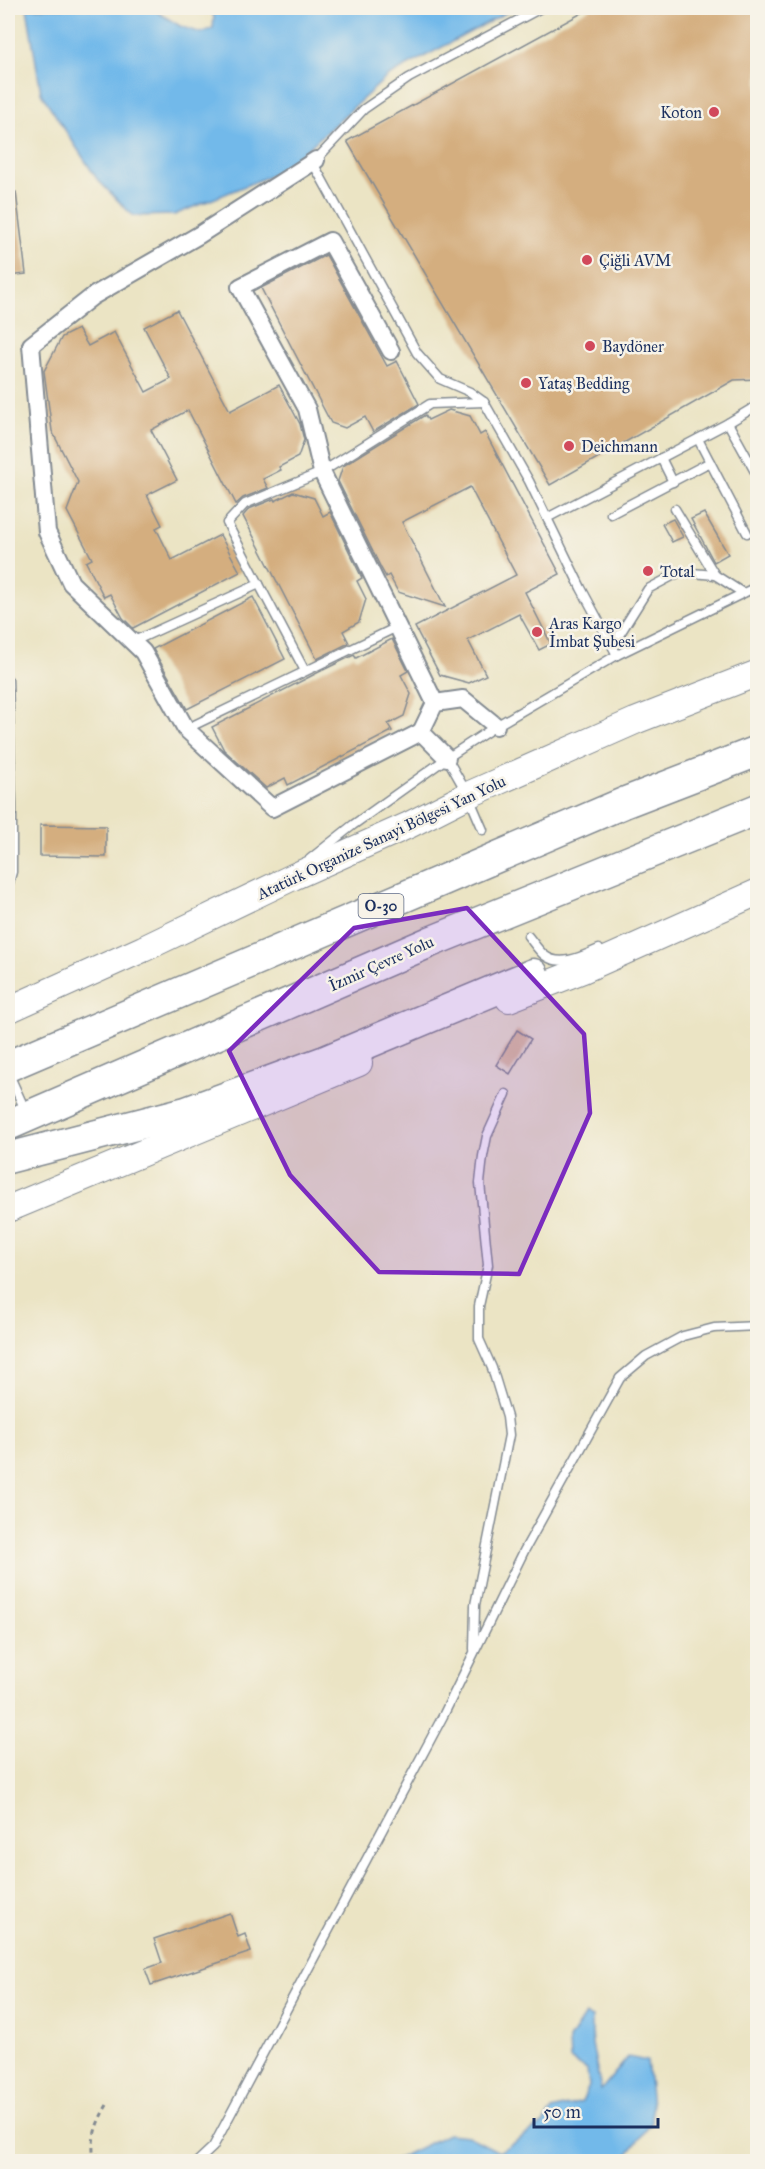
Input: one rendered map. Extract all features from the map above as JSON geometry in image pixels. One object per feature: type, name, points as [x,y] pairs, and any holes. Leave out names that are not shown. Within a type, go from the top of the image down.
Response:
[{"type":"highway","name":"O-30","points":[[8,1066],[583,820],[758,751]]},
{"type":"highway","name":"İzmir Çevre Yolu","points":[[18,1121],[430,942],[684,837],[758,809]]},
{"type":"highway","points":[[684,837],[758,819]]},
{"type":"highway","points":[[8,1158],[186,1112],[325,1061],[533,974]]},
{"type":"main road","name":"Atatürk Organize Sanayi Bölgesi Yan Yolu","points":[[8,1010],[143,949],[468,795],[635,721],[758,673]]},
{"type":"main road","points":[[8,1209],[583,970],[758,892]]},
{"type":"street","points":[[316,160],[199,235],[93,296],[31,345],[47,532],[71,583],[142,652],[186,729],[272,808],[421,732],[435,703]]},
{"type":"street","points":[[391,351],[330,241],[240,287],[307,409],[322,472],[435,703]]},
{"type":"street","points":[[435,703],[463,699],[496,726]]},
{"type":"street","points":[[421,732],[447,758]]},
{"type":"lane","points":[[542,8],[408,78],[364,109],[313,163],[417,353],[440,379],[470,392],[484,402],[617,655]]},
{"type":"lane","points":[[305,671],[227,524],[244,504],[322,472],[430,404],[484,402]]},
{"type":"lane","points":[[547,518],[758,405]]},
{"type":"lane","points":[[728,423],[758,477]]},
{"type":"lane","points":[[698,439],[747,533]]},
{"type":"lane","points":[[662,458],[673,482]]},
{"type":"lane","points":[[611,514],[710,462]]},
{"type":"lane","points":[[675,509],[715,575],[743,593]]},
{"type":"lane","points":[[613,645],[648,589],[680,572],[715,575]]},
{"type":"lane","points":[[132,642],[259,584]]},
{"type":"lane","points":[[293,877],[315,854],[447,758],[496,726],[617,655],[758,586]]},
{"type":"lane","points":[[186,729],[398,627]]},
{"type":"lane","points":[[8,680],[12,872],[8,886]]},
{"type":"lane","points":[[447,758],[468,795],[483,830]]},
{"type":"lane","points":[[723,897],[758,886]]},
{"type":"lane","points":[[528,936],[545,956],[560,961],[575,959],[607,946]]},
{"type":"lane","points":[[8,1072],[18,1121]]},
{"type":"lane","points":[[474,1652],[475,1605],[509,1435],[507,1417],[492,1368],[479,1339],[479,1306],[488,1265],[480,1183],[487,1136],[506,1094]]},
{"type":"lane","points":[[197,2162],[213,2147],[443,1716],[524,1551],[620,1378],[645,1356],[683,1336],[714,1329],[758,1326]]},
{"type":"path","points":[[107,2105],[99,2118],[92,2140],[93,2152],[108,2162]]},
{"type":"highlighted area","points":[[467,908],[584,1034],[590,1113],[519,1274],[379,1272],[290,1175],[229,1051],[354,928]]},
{"type":"water","points":[[27,8],[151,8],[180,26],[201,33],[213,28],[214,17],[210,8],[515,8],[388,76],[284,170],[174,215],[133,216],[97,179],[41,93]]},
{"type":"water","points":[[585,2015],[592,2018],[592,2044],[601,2090],[628,2057],[647,2061],[652,2122],[624,2159],[627,2161],[393,2161],[448,2134],[468,2136],[499,2152],[543,2124],[552,2110],[582,2102],[589,2086],[587,2070],[570,2059],[569,2040]]},
{"type":"building","name":"Çiğli AVM","points":[[591,8],[758,8],[758,379],[734,380],[550,485],[347,141]]},
{"type":"building","points":[[16,192],[26,274],[8,276],[8,193]]},
{"type":"building","points":[[326,255],[387,366],[397,361],[419,404],[373,432],[365,417],[345,428],[331,423],[261,288]]},
{"type":"building","points":[[177,310],[230,411],[279,385],[300,424],[304,440],[298,457],[279,467],[281,470],[263,479],[268,488],[243,498],[236,504],[188,410],[151,430],[177,480],[147,495],[162,525],[156,528],[172,560],[220,535],[240,572],[133,628],[123,618],[110,594],[104,597],[86,562],[92,559],[67,511],[78,482],[52,431],[44,371],[62,337],[78,329],[88,346],[114,332],[146,392],[171,379],[144,327]]},
{"type":"building","points":[[449,410],[470,416],[480,435],[485,432],[560,574],[525,592],[551,644],[539,650],[519,614],[468,640],[486,675],[469,683],[440,675],[415,627],[516,575],[470,487],[402,522],[445,607],[398,592],[389,575],[386,577],[381,568],[338,481],[343,466],[425,415],[428,420]]},
{"type":"building","points":[[293,492],[314,498],[323,516],[330,512],[362,578],[357,581],[366,599],[359,622],[343,631],[349,643],[317,659],[243,516],[249,509],[274,499],[275,501]]},
{"type":"building","points":[[704,513],[728,554],[714,562],[691,519]]},
{"type":"building","points":[[673,519],[683,537],[672,542],[662,524]]},
{"type":"building","points":[[253,597],[285,659],[187,709],[153,649]]},
{"type":"building","points":[[392,639],[408,671],[401,675],[411,694],[404,716],[388,724],[392,731],[288,785],[285,778],[266,788],[224,750],[212,727],[319,672],[354,655],[356,658]]},
{"type":"building","points":[[40,825],[106,826],[106,857],[40,856]]},
{"type":"building","points":[[517,1030],[531,1039],[510,1074],[496,1065]]},
{"type":"building","points":[[230,1913],[238,1937],[245,1934],[251,1952],[151,1985],[145,1969],[162,1963],[154,1939]]},
{"type":"place","name":"Koton","points":[[714,112]]},
{"type":"place","name":"Çiğli AVM","points":[[587,260]]},
{"type":"place","name":"Baydöner","points":[[590,346]]},
{"type":"place","name":"Yataş Bedding","points":[[526,383]]},
{"type":"place","name":"Deichmann","points":[[569,446]]},
{"type":"place","name":"Total","points":[[648,571]]},
{"type":"place","name":"Aras Kargo İmbat Şubesi","points":[[537,632]]}]
